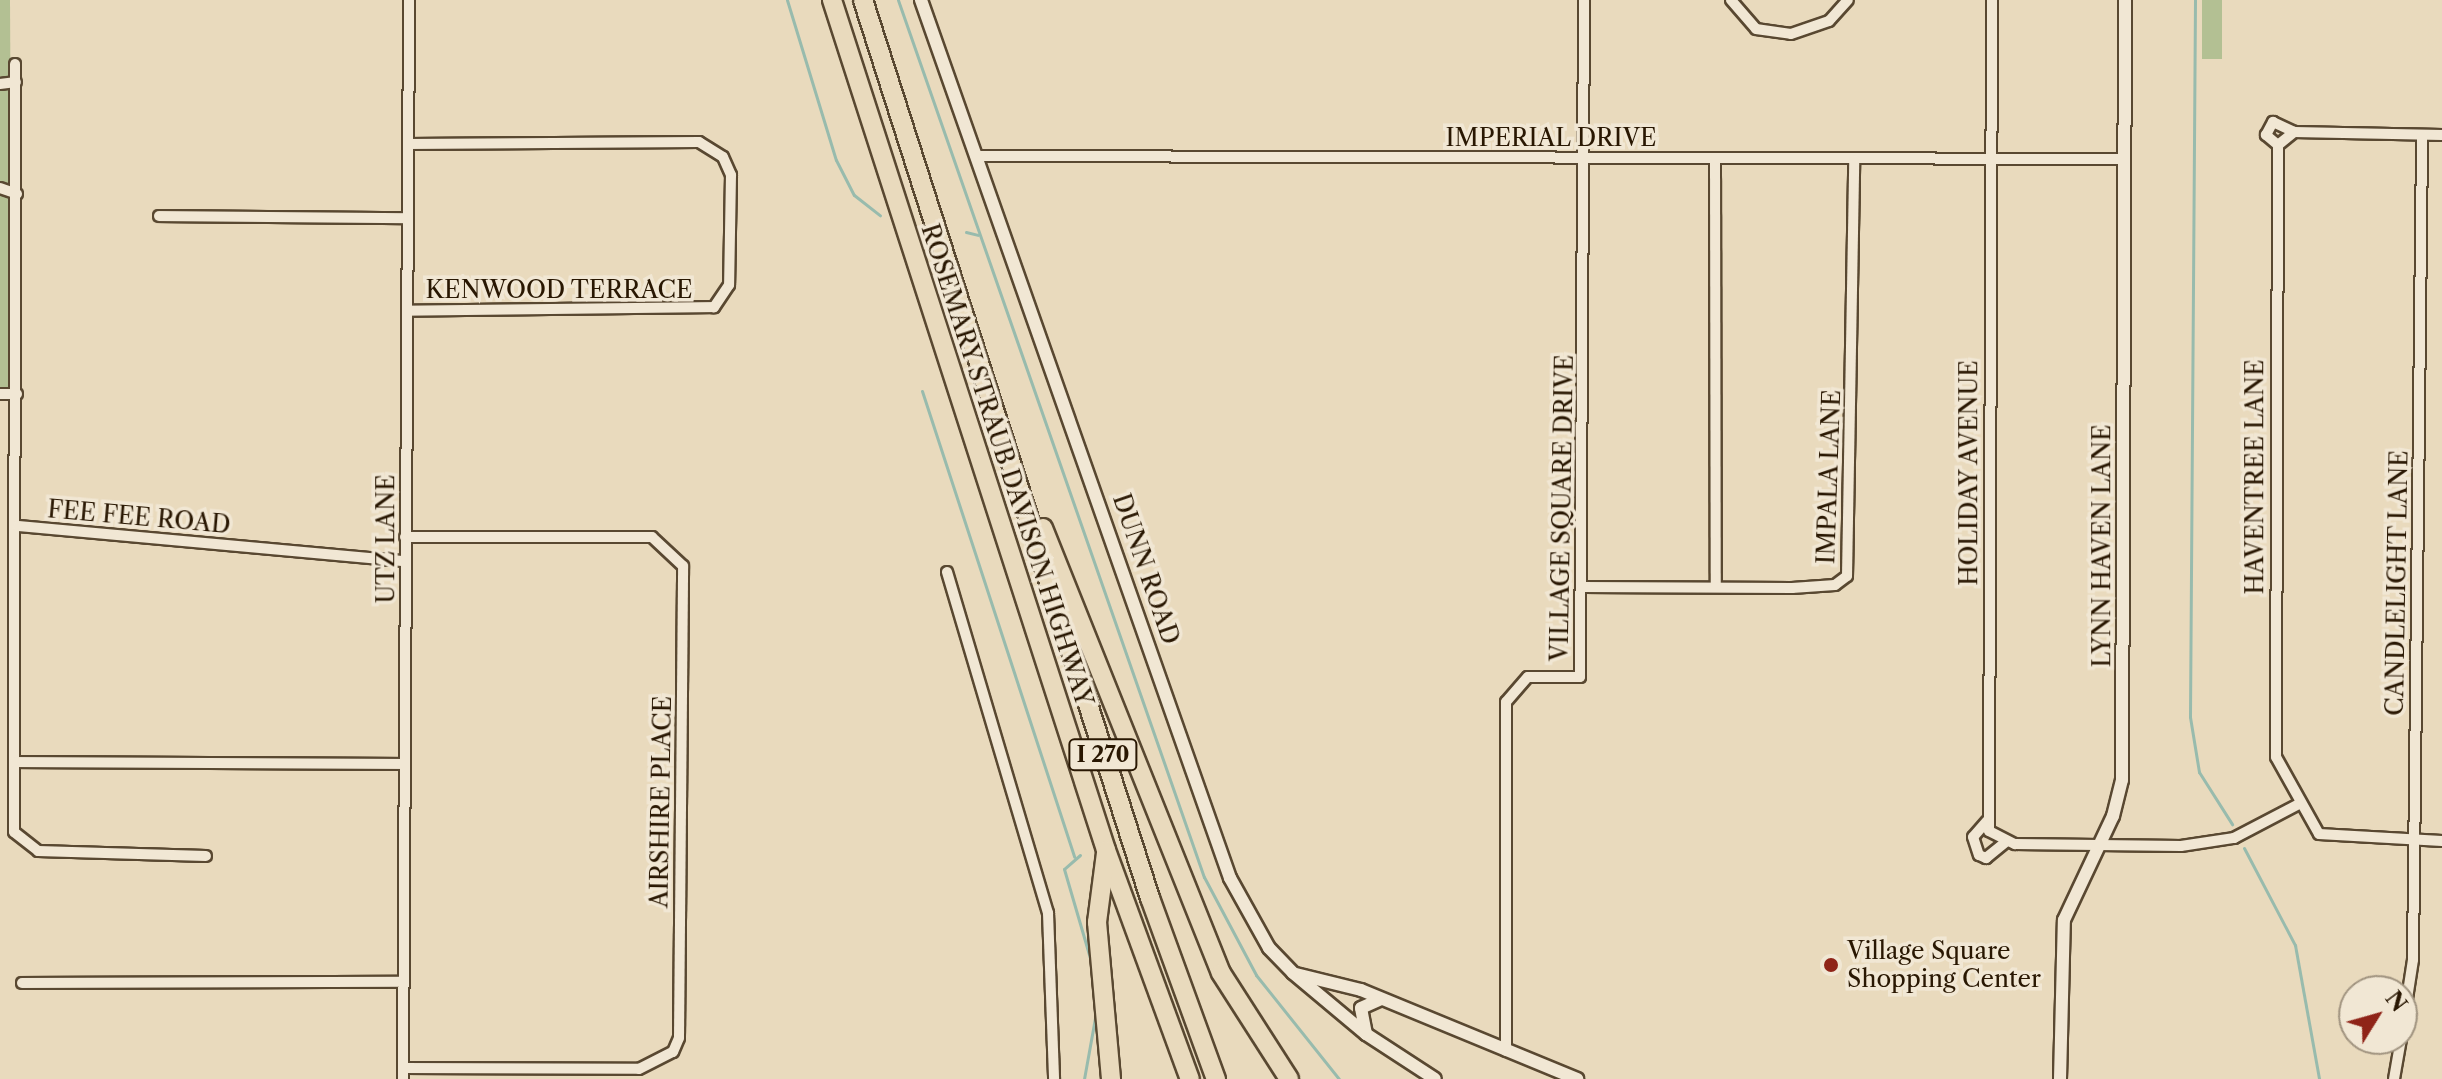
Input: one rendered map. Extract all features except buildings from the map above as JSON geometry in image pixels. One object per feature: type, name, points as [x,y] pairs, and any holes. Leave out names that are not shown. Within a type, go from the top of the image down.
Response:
[{"type":"highway","name":"ROSEMARY STRAUB DAVISON HIGHWAY","points":[[832,0],[1106,850],[1190,1079]]},
{"type":"highway","name":"ROSEMARY STRAUB DAVISON HIGHWAY","points":[[863,0],[1150,898],[1216,1079]]},
{"type":"highway","points":[[1001,428],[1221,973],[1289,1079]]},
{"type":"highway","points":[[1106,850],[1097,922],[1111,1079]]},
{"type":"street","name":"UTZ LANE","points":[[403,1073],[409,0]]},
{"type":"street","name":"DUNN ROAD","points":[[921,0],[1221,858],[1252,922],[1293,973],[1366,1034],[1435,1079]]},
{"type":"street","name":"VILLAGE SQUARE DRIVE","points":[[1506,1051],[1506,702],[1528,677],[1580,677],[1583,587],[1584,0]]},
{"type":"street","points":[[1731,0],[1756,29],[1813,29],[1848,0]]},
{"type":"street","name":"HOLIDAY AVENUE","points":[[1992,0],[1987,821],[1973,837],[1979,855],[1986,858],[2006,842]]},
{"type":"street","name":"LYNN HAVEN LANE","points":[[2060,1079],[2064,920],[2099,843],[2122,780],[2125,0]]},
{"type":"street","name":"FEE FEE ROAD","points":[[15,64],[18,526],[405,561]]},
{"type":"street","points":[[0,84],[16,82]]},
{"type":"street","name":"HAVENTREE LANE","points":[[2294,132],[2273,122],[2266,135],[2278,145],[2273,744],[2299,804],[2319,834],[2413,841]]},
{"type":"street","points":[[2278,145],[2294,132],[2442,135]]},
{"type":"street","name":"CANDLELIGHT LANE","points":[[2411,975],[2422,135]]},
{"type":"street","name":"KENWOOD TERRACE","points":[[408,144],[699,142],[723,157],[731,175],[729,285],[714,307],[408,311]]},
{"type":"street","name":"IMPERIAL DRIVE","points":[[978,156],[2124,159]]},
{"type":"street","points":[[1715,159],[1716,586]]},
{"type":"street","name":"IMPALA LANE","points":[[1583,587],[1816,587],[1847,576],[1854,160]]},
{"type":"street","points":[[0,188],[17,194]]},
{"type":"street","points":[[159,216],[406,218]]},
{"type":"street","points":[[0,394],[17,394]]},
{"type":"street","points":[[18,526],[14,832],[20,844],[38,851],[206,856]]},
{"type":"street","name":"AIRSHIRE PLACE","points":[[403,1073],[639,1069],[673,1052],[679,1038],[683,582],[683,566],[670,547],[652,537],[405,537]]},
{"type":"street","points":[[947,572],[1048,913],[1054,1079]]},
{"type":"street","points":[[15,762],[404,764]]},
{"type":"street","points":[[1987,821],[2006,842],[2213,843],[2299,804]]},
{"type":"street","points":[[2413,841],[2442,841]]},
{"type":"street","points":[[1293,973],[1361,990],[1577,1079]]},
{"type":"street","points":[[22,983],[403,982]]},
{"type":"street","points":[[1328,1004],[1335,995],[1361,990]]},
{"type":"street","points":[[1366,1034],[1361,1008],[1381,999]]},
{"type":"street","points":[[2394,1079],[2398,1055]]},
{"type":"green space","points":[[0,0],[10,0],[12,388],[0,388]]},
{"type":"green space","points":[[2202,0],[2222,0],[2222,59],[2202,59]]},
{"type":"waterway","points":[[787,0],[836,160],[854,195],[880,215]]},
{"type":"waterway","points":[[898,0],[1204,877],[1256,975],[1339,1079]]},
{"type":"waterway","points":[[2195,0],[2190,717],[2199,772],[2232,824]]},
{"type":"waterway","points":[[966,232],[978,235]]},
{"type":"waterway","points":[[922,391],[1074,857]]},
{"type":"waterway","points":[[2244,848],[2295,945],[2319,1079]]},
{"type":"waterway","points":[[1080,855],[1064,869],[1092,965]]},
{"type":"waterway","points":[[1084,1079],[1096,1012]]},
{"type":"place","name":"Village Square Shopping Center","points":[[1831,965]]}]
